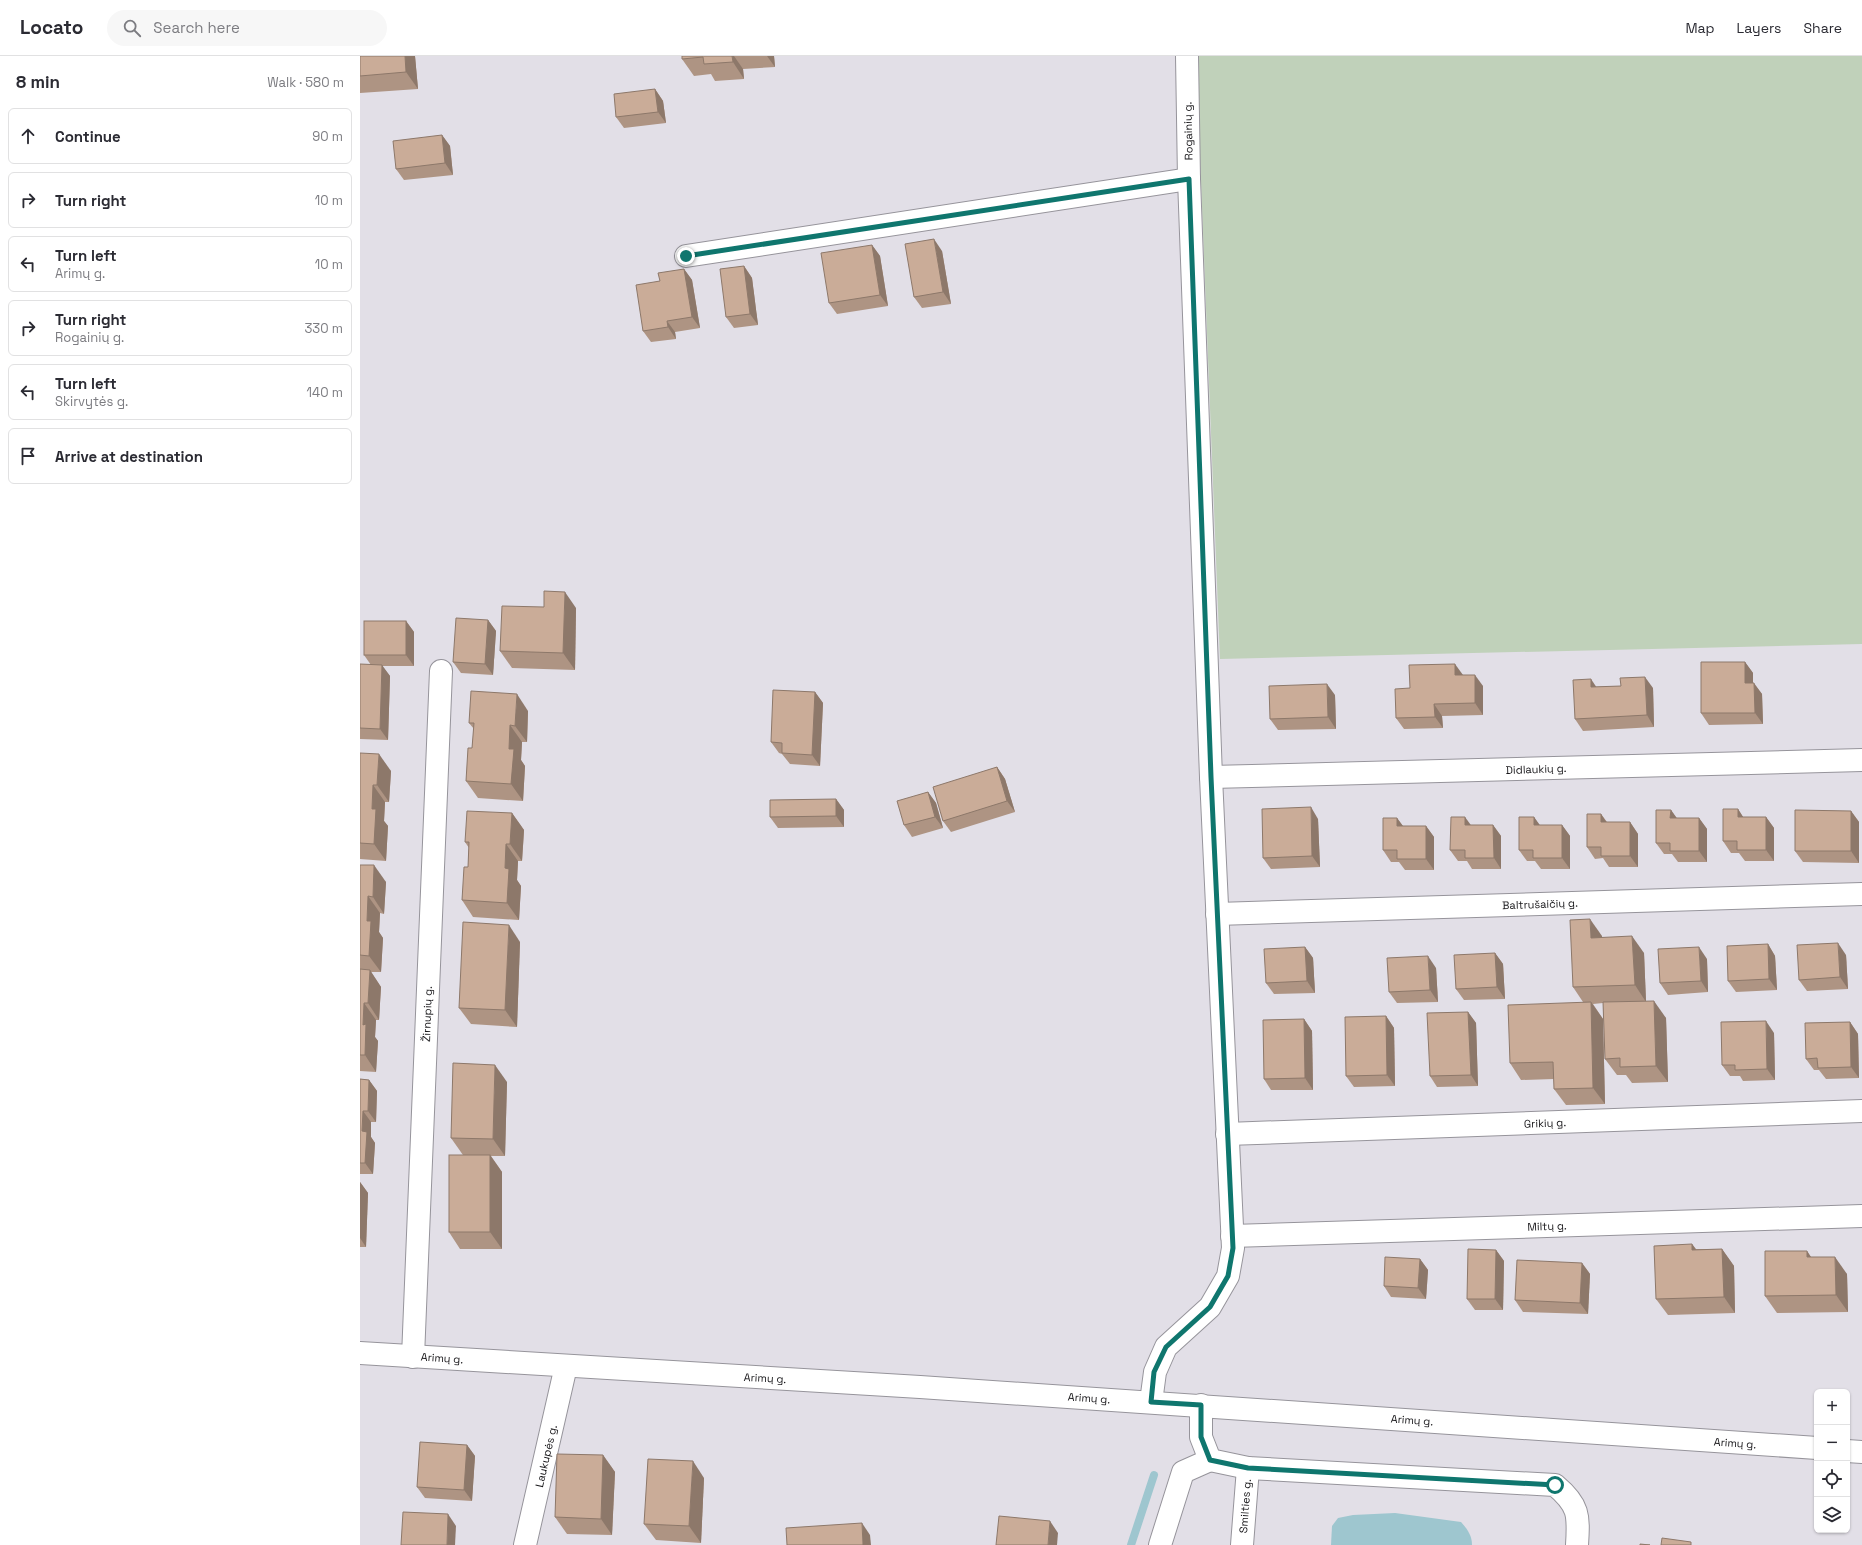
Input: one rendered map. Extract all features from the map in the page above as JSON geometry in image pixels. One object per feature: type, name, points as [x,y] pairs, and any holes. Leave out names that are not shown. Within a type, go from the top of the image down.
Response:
[{"type":"street","name":"Rogainių g.","points":[[1151,1402],[1154,1372],[1166,1347],[1210,1307],[1228,1276],[1233,1248],[1211,777],[1189,179],[1187,56]]},
{"type":"street","points":[[686,256],[1189,179]]},
{"type":"street","name":"Žirnupių g.","points":[[413,1357],[441,671]]},
{"type":"street","name":"Didlaukių g.","points":[[1211,777],[1862,760]]},
{"type":"street","name":"Baltrušaičių g.","points":[[1217,914],[1862,894]]},
{"type":"street","name":"Grikių g.","points":[[1227,1134],[1862,1111]]},
{"type":"street","name":"Miltų g.","points":[[1232,1236],[1862,1216]]},
{"type":"street","name":"Arimų g.","points":[[360,1353],[1201,1405],[1814,1448]]},
{"type":"street","name":"Laukupės g.","points":[[525,1545],[566,1366]]},
{"type":"street","points":[[1201,1405],[1201,1437],[1210,1460]]},
{"type":"street","points":[[1850,1450],[1862,1452]]},
{"type":"street","points":[[1160,1545],[1183,1472],[1210,1460],[1248,1468],[1555,1485],[1569,1497],[1579,1520],[1577,1545]]},
{"type":"street","name":"Smilties g.","points":[[1242,1545],[1248,1468]]},
{"type":"green space","points":[[1196,56],[1862,56],[1862,644],[1220,659]]},
{"type":"water","points":[[1395,1513],[1461,1522],[1470,1535],[1472,1545],[1331,1545],[1332,1526],[1338,1518],[1353,1515]]},
{"type":"building","points":[[360,56],[405,56],[406,72],[360,76]]},
{"type":"building","points":[[682,56],[732,56],[733,62],[704,64],[703,57],[682,59]]},
{"type":"building","points":[[655,89],[658,112],[616,117],[614,94]]},
{"type":"building","points":[[442,135],[445,163],[396,169],[393,141]]},
{"type":"building","points":[[934,239],[943,292],[914,297],[905,244]]},
{"type":"building","points":[[872,245],[880,295],[829,303],[821,253]]},
{"type":"building","points":[[744,266],[750,314],[726,317],[720,269]]},
{"type":"building","points":[[684,269],[692,317],[667,321],[668,327],[643,331],[636,285],[660,281],[658,273]]},
{"type":"building","points":[[544,591],[565,592],[563,653],[500,651],[502,606],[544,607]]},
{"type":"building","points":[[456,618],[488,620],[485,664],[453,662]]},
{"type":"building","points":[[364,621],[406,621],[406,655],[364,655]]},
{"type":"building","points":[[1701,662],[1745,662],[1745,683],[1754,683],[1755,713],[1701,713]]},
{"type":"building","points":[[360,664],[382,665],[380,729],[360,728]]},
{"type":"building","points":[[1455,664],[1455,675],[1475,675],[1475,703],[1434,704],[1435,717],[1396,718],[1395,689],[1410,688],[1409,665]]},
{"type":"building","points":[[1645,677],[1647,715],[1575,719],[1573,680],[1591,679],[1591,687],[1621,686],[1620,678]]},
{"type":"building","points":[[1327,684],[1328,717],[1270,719],[1269,686]]},
{"type":"building","points":[[773,690],[815,692],[812,755],[782,753],[782,743],[771,742]]},
{"type":"building","points":[[471,691],[517,694],[515,726],[510,725],[509,749],[514,749],[511,784],[466,781],[468,748],[472,748],[474,723],[469,723]]},
{"type":"building","points":[[360,753],[379,754],[377,785],[373,785],[372,809],[376,809],[374,844],[360,843]]},
{"type":"building","points":[[997,767],[1007,801],[943,821],[933,787]]},
{"type":"building","points":[[928,792],[935,817],[904,825],[897,801]]},
{"type":"building","points":[[836,799],[836,816],[770,817],[770,800]]},
{"type":"building","points":[[1311,807],[1312,856],[1263,858],[1262,809]]},
{"type":"building","points":[[1723,809],[1738,809],[1738,817],[1766,817],[1766,850],[1737,850],[1737,841],[1723,841]]},
{"type":"building","points":[[1656,810],[1671,810],[1670,818],[1699,818],[1699,851],[1670,851],[1670,843],[1656,843]]},
{"type":"building","points":[[1795,810],[1851,811],[1851,851],[1795,851]]},
{"type":"building","points":[[467,811],[512,813],[510,844],[506,844],[505,868],[509,869],[507,903],[462,900],[464,867],[468,867],[469,842],[465,842]]},
{"type":"building","points":[[1587,814],[1601,814],[1601,822],[1630,822],[1630,856],[1601,856],[1601,847],[1587,847]]},
{"type":"building","points":[[1451,817],[1465,817],[1465,825],[1493,825],[1494,858],[1465,858],[1465,850],[1450,850]]},
{"type":"building","points":[[1519,817],[1534,817],[1534,825],[1562,825],[1562,858],[1533,858],[1533,850],[1519,850]]},
{"type":"building","points":[[1383,818],[1397,818],[1397,826],[1426,826],[1426,859],[1397,859],[1397,850],[1383,850]]},
{"type":"building","points":[[360,865],[374,865],[373,897],[368,896],[367,921],[371,921],[369,956],[360,955]]},
{"type":"building","points":[[1590,919],[1591,938],[1632,936],[1635,985],[1573,987],[1570,920]]},
{"type":"building","points":[[463,922],[509,925],[505,1010],[459,1008]]},
{"type":"building","points":[[1838,943],[1840,977],[1799,980],[1797,945]]},
{"type":"building","points":[[1768,944],[1769,979],[1728,981],[1727,946]]},
{"type":"building","points":[[1305,947],[1307,981],[1266,983],[1264,949]]},
{"type":"building","points":[[1699,947],[1701,981],[1660,983],[1658,949]]},
{"type":"building","points":[[1495,953],[1497,987],[1456,989],[1454,955]]},
{"type":"building","points":[[1428,956],[1430,990],[1389,992],[1387,958]]},
{"type":"building","points":[[360,969],[370,970],[368,1003],[364,1003],[363,1025],[366,1024],[365,1055],[360,1055]]},
{"type":"building","points":[[1654,1001],[1656,1066],[1620,1067],[1620,1058],[1605,1059],[1603,1002]]},
{"type":"building","points":[[1591,1002],[1593,1088],[1554,1089],[1553,1062],[1510,1063],[1508,1005]]},
{"type":"building","points":[[1468,1012],[1471,1075],[1430,1076],[1427,1013]]},
{"type":"building","points":[[1386,1016],[1387,1075],[1346,1076],[1345,1017]]},
{"type":"building","points":[[1304,1019],[1305,1078],[1264,1079],[1263,1020]]},
{"type":"building","points":[[1766,1021],[1767,1069],[1735,1070],[1735,1065],[1722,1065],[1721,1022]]},
{"type":"building","points":[[1850,1022],[1851,1067],[1818,1068],[1817,1058],[1806,1059],[1805,1023]]},
{"type":"building","points":[[453,1063],[495,1065],[493,1139],[451,1138]]},
{"type":"building","points":[[360,1079],[369,1080],[368,1111],[363,1111],[362,1131],[367,1132],[365,1163],[360,1163]]},
{"type":"building","points":[[449,1155],[490,1155],[490,1232],[449,1232]]},
{"type":"building","points":[[1692,1244],[1692,1250],[1722,1249],[1724,1297],[1656,1299],[1654,1246]]},
{"type":"building","points":[[1468,1249],[1496,1250],[1495,1299],[1467,1299]]},
{"type":"building","points":[[1765,1251],[1807,1251],[1807,1257],[1835,1257],[1836,1295],[1765,1296]]},
{"type":"building","points":[[1385,1257],[1420,1259],[1418,1288],[1384,1286]]},
{"type":"building","points":[[1517,1260],[1582,1263],[1580,1303],[1515,1300]]},
{"type":"building","points":[[420,1442],[467,1445],[464,1490],[417,1487]]},
{"type":"building","points":[[557,1454],[603,1455],[601,1519],[555,1517]]},
{"type":"building","points":[[648,1459],[693,1461],[689,1526],[644,1524]]},
{"type":"building","points":[[403,1512],[448,1514],[447,1545],[401,1545]]},
{"type":"building","points":[[999,1516],[1050,1521],[1048,1545],[996,1545]]},
{"type":"building","points":[[862,1523],[863,1545],[787,1545],[786,1528]]},
{"type":"building","points":[[1662,1538],[1691,1542],[1691,1545],[1661,1545]]},
{"type":"waterway","points":[[1131,1545],[1154,1475]]},
{"type":"route","points":[[686,256],[1189,179],[1211,777],[1233,1248],[1228,1276],[1210,1307],[1166,1347],[1154,1372],[1151,1402],[1201,1405],[1201,1437],[1210,1460],[1248,1468],[1555,1485]]}]
